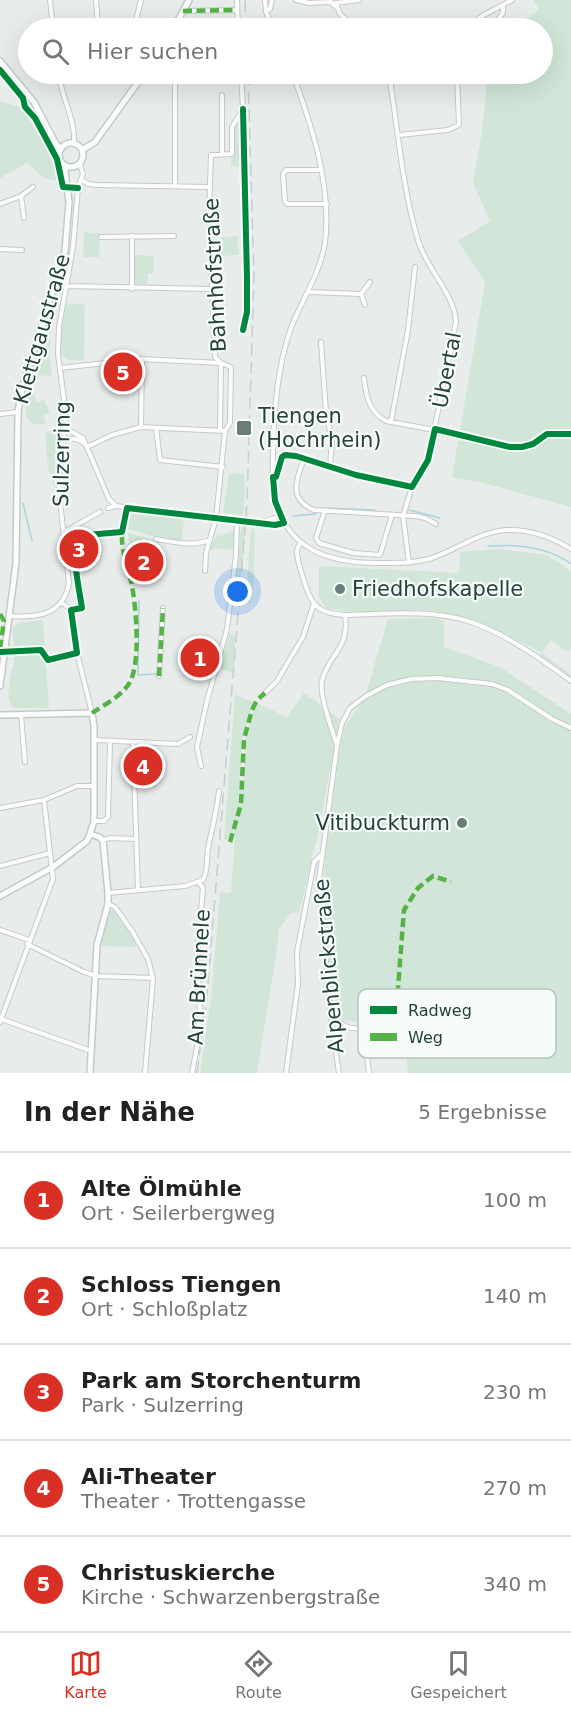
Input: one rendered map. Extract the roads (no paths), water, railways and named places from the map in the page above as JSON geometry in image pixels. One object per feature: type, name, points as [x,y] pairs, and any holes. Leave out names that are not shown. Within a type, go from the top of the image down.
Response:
[{"type":"main road","points":[[179,18],[189,0]]},
{"type":"main road","points":[[0,61],[18,83]]},
{"type":"main road","points":[[19,84],[34,102],[56,144],[61,149]]},
{"type":"main road","points":[[82,150],[95,142],[137,84]]},
{"type":"main road","points":[[67,144],[74,144],[82,150],[83,157],[80,164],[74,167],[66,166],[60,159],[61,149],[67,144]]},
{"type":"main road","name":"Klettgaustraße","points":[[0,686],[16,563],[17,418],[20,397],[65,251],[69,202],[66,166]]},
{"type":"main road","points":[[0,715],[92,712],[94,740],[94,821],[87,841],[52,867],[0,896]]},
{"type":"main road","points":[[90,834],[103,840],[108,893],[108,904],[97,945],[90,1073]]},
{"type":"street","points":[[50,0],[52,18]]},
{"type":"street","points":[[96,0],[97,18]]},
{"type":"street","points":[[136,18],[141,0]]},
{"type":"street","points":[[237,0],[237,18]]},
{"type":"street","points":[[265,0],[269,18]]},
{"type":"street","points":[[266,12],[270,9],[272,0]]},
{"type":"street","points":[[296,0],[309,3],[331,2],[344,18]]},
{"type":"street","points":[[336,6],[359,0]]},
{"type":"street","points":[[480,18],[512,0]]},
{"type":"street","points":[[500,18],[503,5]]},
{"type":"street","points":[[183,11],[237,10]]},
{"type":"street","points":[[61,84],[73,129],[74,144]]},
{"type":"street","points":[[175,84],[175,186]]},
{"type":"street","points":[[222,95],[222,154],[232,154],[232,127],[243,109],[242,84]]},
{"type":"street","points":[[297,84],[321,170],[327,204],[322,258],[309,292],[292,326],[278,381],[273,482],[275,501],[284,523],[300,542],[319,553],[344,561],[362,563],[409,563],[429,558],[479,537],[505,530],[537,534],[571,549]]},
{"type":"street","name":"Übertal","points":[[391,84],[410,213],[426,261],[455,309],[456,322],[428,460],[406,500],[403,516],[409,563]]},
{"type":"street","points":[[399,135],[448,130],[459,125],[457,84]]},
{"type":"street","name":"Bahnhofstraße","points":[[222,154],[211,155],[212,182],[209,187],[215,357],[221,363],[231,367],[230,423],[223,431]]},
{"type":"street","name":"Sulzerring","points":[[61,603],[69,583],[59,477],[66,415],[60,368],[59,327],[73,247],[77,195],[84,170],[80,164]]},
{"type":"street","points":[[321,170],[285,170],[283,174],[285,201],[287,204],[327,204]]},
{"type":"street","points":[[82,180],[88,184],[98,185],[209,187]]},
{"type":"street","points":[[0,204],[21,196],[33,187]]},
{"type":"street","points":[[21,196],[24,218]]},
{"type":"street","points":[[132,236],[132,289]]},
{"type":"street","points":[[101,237],[174,236]]},
{"type":"street","points":[[0,249],[22,250]]},
{"type":"street","points":[[391,422],[408,330],[415,267]]},
{"type":"street","points":[[365,305],[362,294],[370,282]]},
{"type":"street","points":[[66,286],[211,289]]},
{"type":"street","points":[[309,292],[362,294]]},
{"type":"street","points":[[321,342],[326,412],[332,441],[330,466]]},
{"type":"street","points":[[141,427],[142,359]]},
{"type":"street","points":[[60,368],[142,359],[221,363]]},
{"type":"street","name":"Bahnhofstraße","points":[[205,571],[206,553],[216,518],[223,467],[221,363]]},
{"type":"street","points":[[364,378],[366,394],[378,417],[391,422],[461,435]]},
{"type":"street","points":[[10,412],[20,397]]},
{"type":"street","points":[[2,413],[10,412],[17,418]]},
{"type":"street","points":[[2,413],[17,418]]},
{"type":"street","points":[[65,427],[79,434],[87,447],[109,499],[116,506]]},
{"type":"street","points":[[87,447],[112,435],[141,427],[223,431]]},
{"type":"street","points":[[156,428],[160,460],[223,467]]},
{"type":"street","points":[[63,441],[68,438],[79,440],[87,447]]},
{"type":"street","points":[[290,454],[357,475],[412,487]]},
{"type":"street","points":[[304,458],[295,487],[305,507],[314,510],[425,518],[436,524]]},
{"type":"street","points":[[108,508],[116,506],[275,525],[284,523]]},
{"type":"street","points":[[325,510],[316,538],[319,543],[353,553],[380,555],[392,514]]},
{"type":"street","points":[[64,532],[100,512]]},
{"type":"street","points":[[259,522],[280,516]]},
{"type":"street","points":[[201,766],[196,747],[227,629],[236,555],[237,521]]},
{"type":"street","points":[[156,539],[180,544],[199,544],[210,540]]},
{"type":"street","points":[[265,693],[277,681],[303,637],[314,603],[298,556],[300,542]]},
{"type":"street","points":[[10,616],[44,614],[61,603],[70,610],[77,653],[92,712]]},
{"type":"street","points":[[314,603],[328,612],[345,615],[443,616],[471,622],[539,657],[571,681]]},
{"type":"street","points":[[159,676],[163,608]]},
{"type":"street","points":[[337,746],[329,724],[321,684],[343,644],[347,627],[345,615]]},
{"type":"street","name":"Alpenblickstraße","points":[[339,1073],[331,1018],[319,880],[337,746],[342,723],[350,708],[387,684],[411,679],[437,678],[492,684],[508,690],[552,719],[571,728]]},
{"type":"street","points":[[21,715],[25,762]]},
{"type":"street","points":[[94,740],[178,744],[190,737]]},
{"type":"street","points":[[94,821],[104,821],[108,817],[110,742]]},
{"type":"street","points":[[133,743],[138,890]]},
{"type":"street","points":[[0,808],[44,800],[77,786],[94,786]]},
{"type":"street","name":"Am Brünnele","points":[[108,893],[203,880],[206,875],[208,844],[214,826],[219,791]]},
{"type":"street","points":[[44,800],[53,879],[28,942],[1,1021],[92,1052]]},
{"type":"street","points":[[103,840],[136,839]]},
{"type":"street","points":[[0,866],[51,853]]},
{"type":"street","points":[[286,1073],[298,984],[297,952],[314,862],[321,855]]},
{"type":"street","name":"Am Brünnele","points":[[192,1073],[199,1036],[200,1014],[197,957],[203,888],[198,882]]},
{"type":"street","points":[[108,904],[115,908],[132,931],[148,960],[153,978],[145,1073]]},
{"type":"street","points":[[0,930],[96,976],[153,978]]},
{"type":"street","points":[[331,1018],[337,1018],[346,1027],[358,1028]]},
{"type":"street","points":[[367,1058],[369,1073]]},
{"type":"waterway","points":[[23,503],[32,541]]},
{"type":"waterway","points":[[323,508],[375,510]]},
{"type":"waterway","points":[[409,510],[440,518]]},
{"type":"waterway","points":[[293,516],[316,514]]},
{"type":"waterway","points":[[488,546],[509,545],[542,550],[571,564]]},
{"type":"waterway","points":[[139,601],[138,675],[156,674]]},
{"type":"railway","points":[[245,0],[246,18]]},
{"type":"railway","points":[[197,1073],[207,996],[247,503],[254,275],[248,84]]},
{"type":"place","name":"Christuskierche","points":[[123,372]]},
{"type":"place","name":"Tiengen (Hochrhein)","points":[[244,428]]},
{"type":"place","name":"Park am Storchenturm","points":[[79,549]]},
{"type":"place","name":"Schloss Tiengen","points":[[144,562]]},
{"type":"place","name":"Friedhofskapelle","points":[[340,589]]},
{"type":"place","name":"Alte Ölmühle","points":[[200,658]]},
{"type":"place","name":"Ali-Theater","points":[[143,766]]},
{"type":"place","name":"Vitibuckturm","points":[[462,823]]}]
